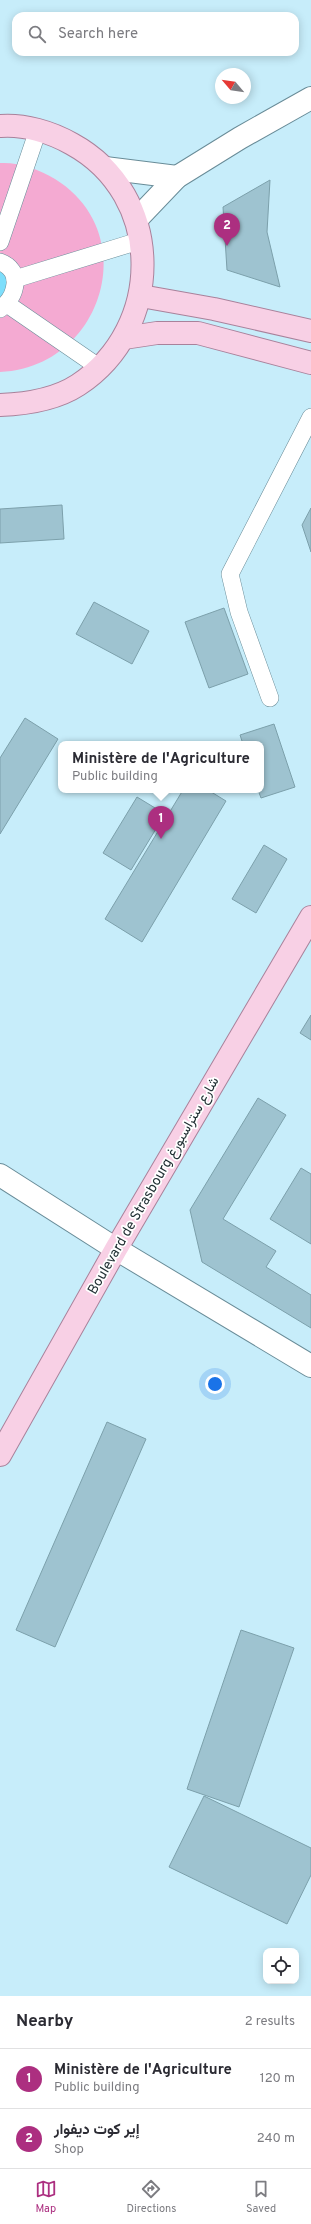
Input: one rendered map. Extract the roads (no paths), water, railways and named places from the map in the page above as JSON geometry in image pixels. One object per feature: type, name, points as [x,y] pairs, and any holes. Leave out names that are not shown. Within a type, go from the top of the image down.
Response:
[{"type":"main road","points":[[0,126],[38,130],[62,138],[84,150],[105,168],[122,189],[139,230],[143,251],[141,296],[124,338],[100,368],[77,385],[51,397],[23,404],[0,405]]},
{"type":"main road","points":[[141,296],[214,308],[311,331]]},
{"type":"main road","points":[[124,338],[157,333],[198,333],[311,363]]},
{"type":"main road","name":"Boulevard de Strasbourg شارع ستراسبورغ","points":[[0,1456],[116,1249],[311,918]]},
{"type":"street","points":[[139,230],[177,177],[240,138],[311,98]]},
{"type":"street","points":[[105,168],[177,177]]},
{"type":"street","points":[[0,1175],[116,1249],[311,1366]]},
{"type":"lane","points":[[0,242],[38,130]]},
{"type":"lane","points":[[15,279],[139,230]]},
{"type":"lane","points":[[0,262],[11,270],[15,279],[13,297],[4,306],[100,368]]},
{"type":"lane","points":[[270,698],[239,612],[230,574],[311,418]]},
{"type":"water","points":[[0,270],[6,278],[7,284],[0,299]]},
{"type":"place","name":"إير كوت ديفوار","points":[[227,246]]},
{"type":"place","name":"Ministère de l'Agriculture","points":[[161,839]]}]
